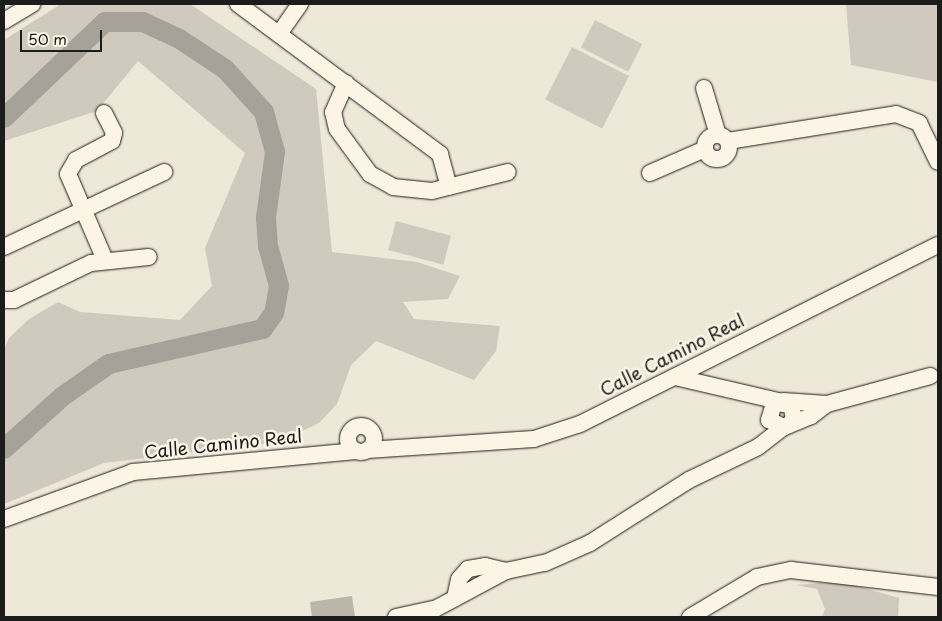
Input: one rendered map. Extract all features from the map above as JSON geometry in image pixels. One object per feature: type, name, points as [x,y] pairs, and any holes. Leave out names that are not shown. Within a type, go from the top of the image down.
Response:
[{"type":"street","points":[[10,13],[32,4]]},
{"type":"street","points":[[238,4],[440,154],[449,187]]},
{"type":"street","points":[[279,34],[300,4]]},
{"type":"street","points":[[346,83],[333,112],[337,129],[370,174],[393,186],[432,191],[508,172]]},
{"type":"street","points":[[650,173],[704,149],[709,156],[721,159],[728,154],[704,88]]},
{"type":"street","points":[[104,113],[114,133],[112,141],[76,160],[68,171],[105,260]]},
{"type":"street","points":[[723,138],[896,114],[919,124],[938,162]]},
{"type":"street","points":[[4,246],[164,172]]},
{"type":"street","name":"Calle Camino Real","points":[[4,519],[133,472],[316,454],[534,439],[580,424],[938,245]]},
{"type":"street","points":[[4,300],[14,300],[77,268],[105,260],[149,257]]},
{"type":"street","points":[[396,617],[435,609],[506,571],[545,563],[590,543],[689,480],[758,447],[786,426],[811,416],[827,404],[930,376]]},
{"type":"street","points":[[675,377],[780,401],[793,409],[786,426]]},
{"type":"street","points":[[750,393],[768,418],[786,426]]},
{"type":"street","points":[[780,401],[806,400],[827,404]]},
{"type":"street","points":[[806,400],[811,416]]},
{"type":"street","points":[[758,447],[768,418],[780,401]]},
{"type":"street","points":[[366,426],[409,448]]},
{"type":"street","points":[[350,430],[348,442],[362,451],[374,435],[366,426]]},
{"type":"street","name":"Calle Camino Real","points":[[316,454],[350,430],[366,426]]},
{"type":"street","points":[[690,617],[757,577],[791,570],[938,587]]},
{"type":"shaded area","points":[[61,4],[190,4],[316,89],[332,252],[417,262],[460,276],[448,299],[403,302],[414,319],[500,326],[496,351],[474,380],[376,341],[351,365],[337,404],[319,423],[279,442],[104,463],[4,504],[4,350],[9,338],[29,319],[58,302],[80,312],[180,320],[212,286],[205,248],[245,153],[138,61],[97,111],[4,141],[4,40]]},
{"type":"shaded area","points":[[846,4],[938,4],[938,82],[851,65]]},
{"type":"shaded area","points":[[595,20],[642,44],[628,72],[581,48]]},
{"type":"shaded area","points":[[572,47],[629,76],[602,129],[545,100]]},
{"type":"shaded area","points":[[396,221],[451,236],[443,265],[388,250]]},
{"type":"shaded area","points":[[840,581],[899,598],[898,617],[822,617],[825,609],[817,589],[796,585]]},
{"type":"building","points":[[352,596],[355,617],[312,617],[310,602]]},
{"type":"waterway","points":[[4,118],[105,22],[143,22],[178,38],[225,69],[264,112],[275,152],[266,218],[268,246],[279,286],[274,313],[263,329],[109,364],[63,396],[4,449]]}]
